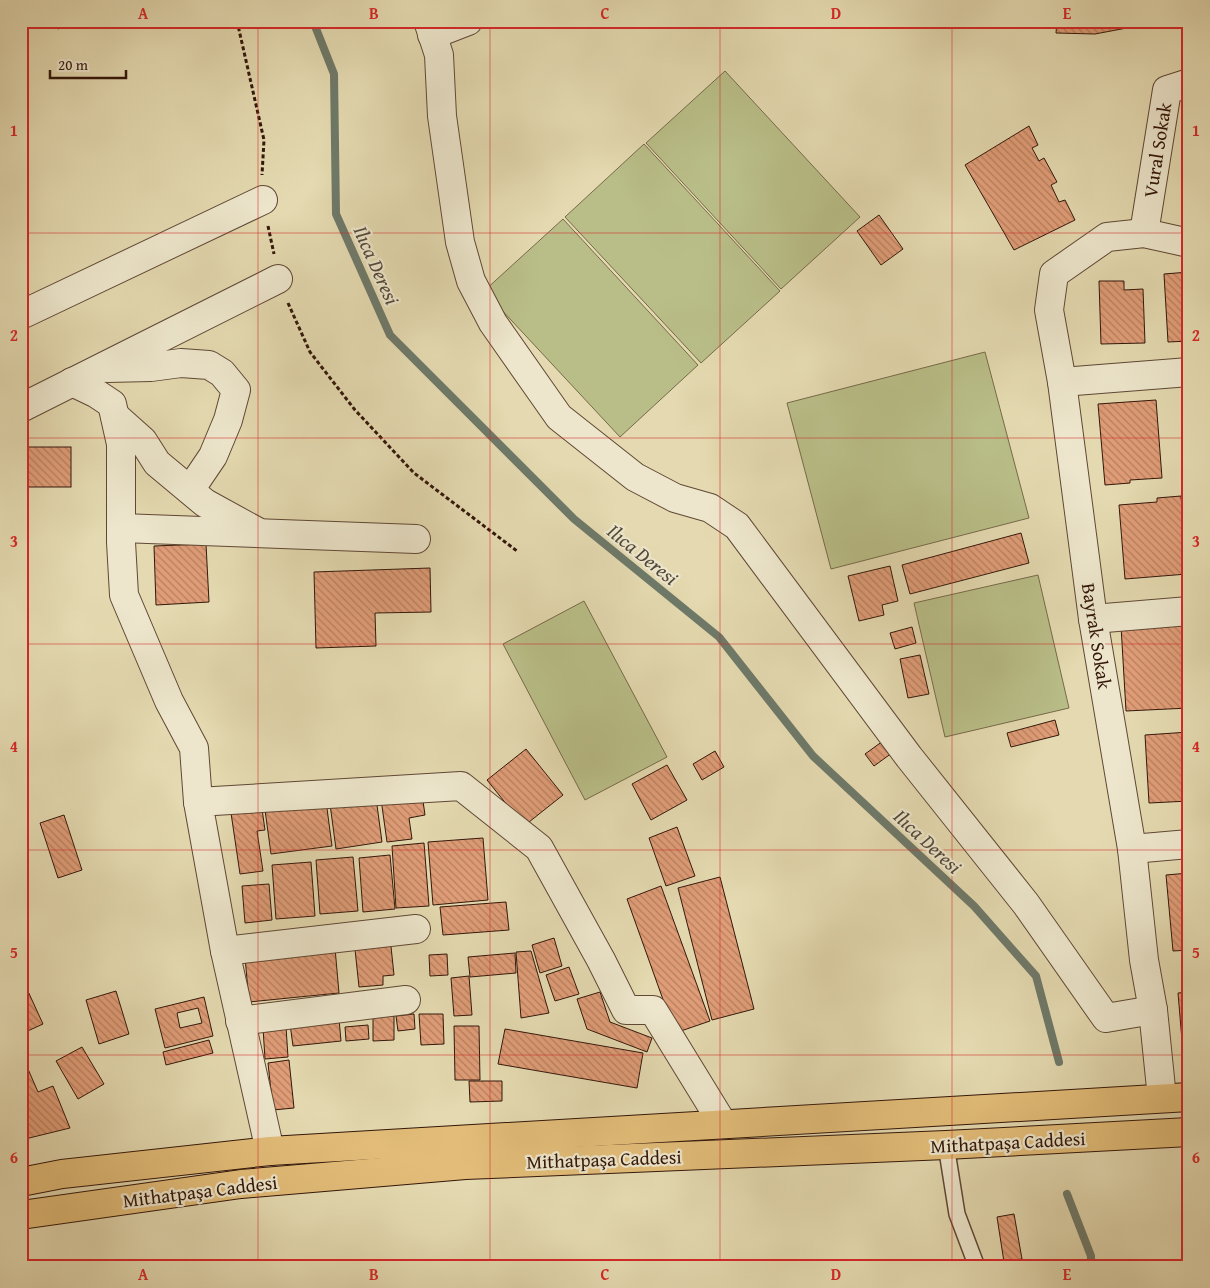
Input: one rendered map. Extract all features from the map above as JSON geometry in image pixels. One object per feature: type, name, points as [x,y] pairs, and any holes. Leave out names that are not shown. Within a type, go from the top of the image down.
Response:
[{"type":"main road","name":"Mithatpaşa Caddesi","points":[[21,1182],[62,1174],[270,1151],[1189,1097]]},
{"type":"main road","name":"Mithatpaşa Caddesi","points":[[21,1215],[241,1184],[465,1165],[946,1145],[1189,1132]]},
{"type":"street","points":[[468,21],[430,28],[439,56],[442,116],[460,242],[471,281],[493,323],[559,417],[635,478],[675,498],[710,508],[737,526],[909,757],[1026,904],[1106,1018],[1153,1010]]},
{"type":"street","name":"Vural Sokak","points":[[1144,233],[1167,90],[1189,84]]},
{"type":"street","points":[[21,315],[263,200]]},
{"type":"street","name":"Bayrak Sokak","points":[[1162,1098],[1153,1010],[1144,960],[1132,849],[1093,620],[1062,382],[1049,310],[1054,274],[1107,237],[1144,233],[1189,243]]},
{"type":"street","points":[[21,408],[278,279]]},
{"type":"street","points":[[98,369],[151,367],[181,363],[209,365],[222,373],[236,390],[228,420],[213,456],[190,490]]},
{"type":"street","points":[[1062,382],[1189,372]]},
{"type":"street","points":[[21,391],[26,394],[61,388],[97,394],[112,404],[121,444],[121,528],[124,595],[170,701],[194,748],[198,802],[225,951],[270,1151]]},
{"type":"street","points":[[115,416],[143,441],[157,463],[205,502],[259,534]]},
{"type":"street","points":[[121,528],[416,539]]},
{"type":"street","points":[[1093,620],[1189,610]]},
{"type":"street","points":[[198,802],[462,786],[539,848],[601,960],[626,1010],[653,1010],[723,1124]]},
{"type":"street","points":[[1132,849],[1189,844]]},
{"type":"street","points":[[225,951],[416,929]]},
{"type":"street","points":[[240,1021],[406,1000]]},
{"type":"lane","points":[[946,1145],[957,1214],[977,1267]]},
{"type":"path","points":[[237,21],[264,140],[263,200],[278,279],[310,352],[355,410],[414,473],[517,551]]},
{"type":"green space","points":[[725,71],[860,217],[781,289],[646,143]]},
{"type":"green space","points":[[644,144],[780,291],[701,363],[565,217]]},
{"type":"green space","points":[[563,219],[698,365],[620,437],[484,291]]},
{"type":"green space","points":[[985,352],[1029,518],[831,569],[787,403]]},
{"type":"green space","points":[[1038,575],[1069,708],[945,737],[914,603]]},
{"type":"green space","points":[[584,601],[667,757],[585,800],[503,644]]},
{"type":"building","points":[[56,21],[82,21],[58,29]]},
{"type":"building","points":[[1057,21],[1139,21],[1132,27],[1095,34],[1056,33]]},
{"type":"building","points":[[1029,126],[1038,145],[1032,148],[1039,161],[1044,158],[1057,182],[1051,185],[1059,202],[1065,200],[1075,220],[1014,250],[965,165]]},
{"type":"building","points":[[879,215],[903,249],[881,265],[857,231]]},
{"type":"building","points":[[1189,272],[1189,341],[1168,342],[1164,274]]},
{"type":"building","points":[[1099,281],[1124,281],[1124,290],[1143,289],[1145,343],[1101,344]]},
{"type":"building","points":[[1189,396],[1189,479],[1185,479],[1182,397]]},
{"type":"building","points":[[1156,400],[1162,478],[1130,480],[1130,483],[1105,485],[1098,404]]},
{"type":"building","points":[[21,447],[71,447],[71,487],[21,487]]},
{"type":"building","points":[[1181,496],[1187,574],[1125,579],[1119,505],[1157,502],[1157,498]]},
{"type":"building","points":[[1021,533],[1029,563],[910,594],[902,565]]},
{"type":"building","points":[[206,544],[209,602],[156,605],[154,546]]},
{"type":"building","points":[[890,566],[898,601],[882,605],[884,615],[859,621],[848,576]]},
{"type":"building","points":[[430,568],[431,612],[375,613],[376,646],[316,648],[314,572]]},
{"type":"building","points":[[1188,622],[1189,708],[1126,711],[1121,626]]},
{"type":"building","points":[[912,627],[916,643],[895,649],[890,633]]},
{"type":"building","points":[[920,655],[929,694],[908,698],[900,659]]},
{"type":"building","points":[[1055,720],[1059,735],[1011,747],[1007,733]]},
{"type":"building","points":[[1189,732],[1189,801],[1149,803],[1145,735]]},
{"type":"building","points":[[883,741],[892,753],[874,766],[865,754]]},
{"type":"building","points":[[526,749],[563,795],[524,826],[487,780]]},
{"type":"building","points":[[715,751],[724,767],[702,780],[693,764]]},
{"type":"building","points":[[667,765],[687,800],[651,820],[632,784]]},
{"type":"building","points":[[422,794],[425,815],[409,818],[412,839],[387,842],[381,799]]},
{"type":"building","points":[[376,798],[382,842],[336,849],[330,804]]},
{"type":"building","points":[[326,801],[332,846],[271,854],[265,810]]},
{"type":"building","points":[[262,809],[265,830],[257,831],[263,871],[240,874],[231,813]]},
{"type":"building","points":[[64,815],[82,870],[58,878],[40,823]]},
{"type":"building","points":[[677,827],[695,876],[666,886],[649,838]]},
{"type":"building","points":[[483,838],[488,900],[433,905],[428,842]]},
{"type":"building","points":[[424,843],[429,906],[396,908],[392,846]]},
{"type":"building","points":[[390,855],[395,909],[363,912],[359,858]]},
{"type":"building","points":[[353,857],[358,911],[320,914],[316,860]]},
{"type":"building","points":[[311,862],[315,916],[276,919],[272,865]]},
{"type":"building","points":[[1189,873],[1189,950],[1173,951],[1166,875]]},
{"type":"building","points":[[720,877],[754,1009],[712,1020],[678,888]]},
{"type":"building","points":[[269,884],[272,920],[245,923],[242,886]]},
{"type":"building","points":[[661,886],[710,1021],[675,1033],[627,899]]},
{"type":"building","points":[[506,902],[509,930],[443,935],[440,907]]},
{"type":"building","points":[[390,937],[394,975],[383,976],[383,985],[359,987],[354,940]]},
{"type":"building","points":[[554,938],[562,966],[540,973],[532,945]]},
{"type":"building","points":[[335,948],[339,993],[249,1002],[245,957]]},
{"type":"building","points":[[531,951],[549,1013],[521,1018],[516,952]]},
{"type":"building","points":[[515,953],[516,973],[470,977],[468,957]]},
{"type":"building","points":[[447,954],[448,975],[430,976],[429,955]]},
{"type":"building","points":[[569,967],[579,994],[555,1001],[546,975]]},
{"type":"building","points":[[21,976],[43,1024],[21,1034]]},
{"type":"building","points":[[469,976],[472,1015],[454,1016],[451,978]]},
{"type":"building","points":[[116,991],[129,1034],[99,1044],[86,1000]]},
{"type":"building","points":[[600,992],[610,1022],[652,1038],[647,1052],[587,1029],[577,999]]},
{"type":"building","points":[[1189,992],[1189,1064],[1184,1064],[1178,993]]},
{"type":"building","points":[[204,997],[213,1036],[165,1048],[155,1009]],"holes":[[[198,1008],[202,1023],[180,1028],[177,1013]]]},
{"type":"building","points":[[414,1014],[415,1029],[398,1031],[396,1016]]},
{"type":"building","points":[[419,1014],[443,1014],[444,1044],[421,1045]]},
{"type":"building","points":[[373,1016],[394,1016],[394,1040],[373,1041]]},
{"type":"building","points":[[339,1019],[341,1041],[293,1046],[290,1024]]},
{"type":"building","points":[[368,1025],[369,1039],[346,1041],[345,1027]]},
{"type":"building","points":[[454,1026],[479,1026],[480,1080],[455,1080]]},
{"type":"building","points":[[286,1027],[288,1057],[265,1059],[263,1028]]},
{"type":"building","points":[[505,1029],[643,1053],[637,1088],[498,1064]]},
{"type":"building","points":[[209,1040],[213,1053],[166,1065],[163,1052]]},
{"type":"building","points":[[82,1047],[104,1084],[78,1099],[56,1061]]},
{"type":"building","points":[[21,1053],[38,1092],[53,1086],[70,1128],[21,1140]]},
{"type":"building","points":[[289,1060],[294,1108],[273,1110],[268,1063]]},
{"type":"building","points":[[469,1081],[502,1081],[502,1101],[470,1102]]},
{"type":"building","points":[[1014,1214],[1022,1259],[1004,1262],[997,1217]]},
{"type":"waterway","name":"Ilıca Deresi","points":[[313,21],[334,74],[336,214],[390,335],[574,519],[719,637],[813,756],[974,906],[1036,976],[1059,1062]]},
{"type":"waterway","name":"Ilıca Deresi","points":[[1067,1194],[1091,1256],[1091,1267]]}]
